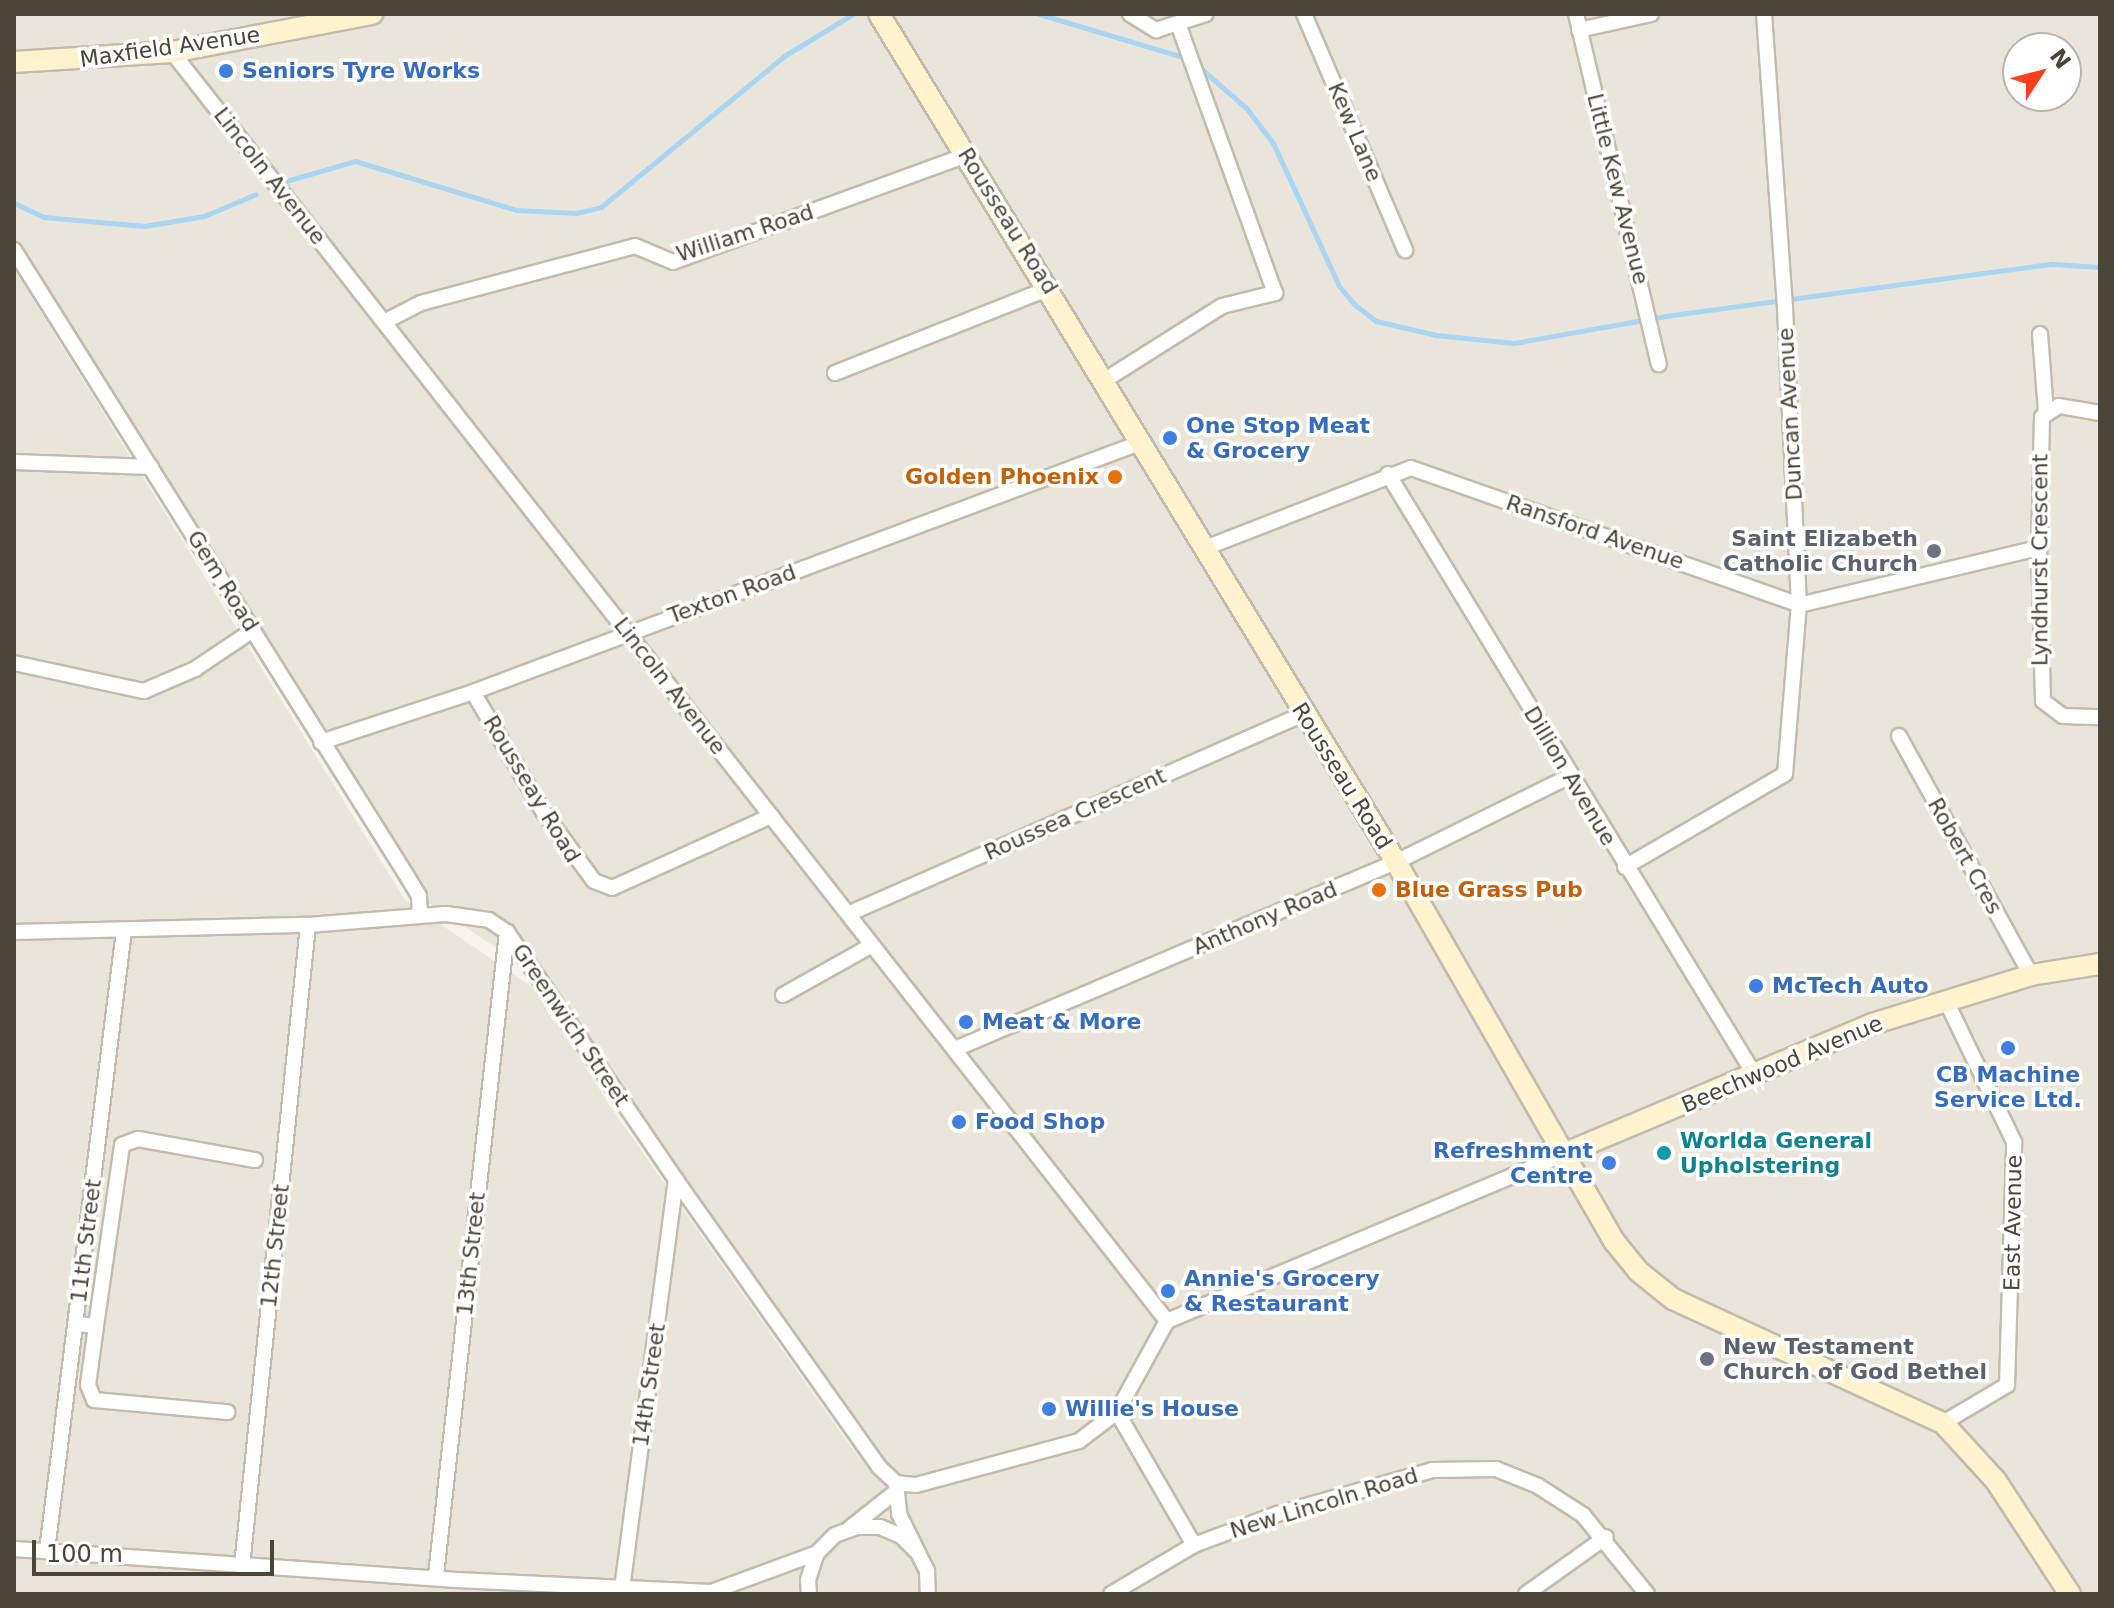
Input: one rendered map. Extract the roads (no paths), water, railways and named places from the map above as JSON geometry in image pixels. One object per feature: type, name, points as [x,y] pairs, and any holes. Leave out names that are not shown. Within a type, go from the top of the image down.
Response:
[{"type":"street","name":"Maxfield Avenue","points":[[14,62],[172,52],[372,14]]},
{"type":"street","name":"Rousseau Road","points":[[879,14],[1050,288],[1303,714],[1396,862],[1561,1155],[1614,1241],[1638,1271],[1673,1299],[1943,1423],[1996,1481],[2070,1594]]},
{"type":"street","points":[[1130,14],[1156,30],[1179,27],[1206,14]]},
{"type":"street","name":"Kew Lane","points":[[1304,14],[1405,250]]},
{"type":"street","name":"Little Kew Avenue","points":[[1576,14],[1659,364]]},
{"type":"street","points":[[1579,30],[1651,14]]},
{"type":"street","name":"Duncan Avenue","points":[[1625,867],[1785,774],[1799,605],[1784,289],[1764,14]]},
{"type":"street","points":[[1105,380],[1222,306],[1275,293],[1179,27]]},
{"type":"street","name":"Lincoln Avenue","points":[[172,52],[1167,1321]]},
{"type":"street","name":"William Road","points":[[384,322],[421,303],[635,246],[673,262],[967,155]]},
{"type":"street","name":"Gem Road","points":[[14,250],[419,896],[420,915]]},
{"type":"street","points":[[835,373],[1050,288]]},
{"type":"street","name":"Lyndhurst Crescent","points":[[2040,334],[2046,412],[2040,424],[2043,701],[2055,714],[2100,717]]},
{"type":"street","points":[[2046,412],[2059,406],[2100,413]]},
{"type":"street","name":"Texton Road","points":[[321,742],[473,692],[1142,442]]},
{"type":"street","points":[[14,462],[151,467]]},
{"type":"street","name":"Ransford Avenue","points":[[1205,548],[1388,474],[1411,468],[1799,605]]},
{"type":"street","name":"Dillion Avenue","points":[[1388,474],[1625,867],[1756,1077]]},
{"type":"street","points":[[1799,605],[2039,548]]},
{"type":"street","points":[[14,663],[144,691],[195,669],[253,630]]},
{"type":"street","name":"Rousseay Road","points":[[473,692],[544,813],[594,881],[612,888],[771,816]]},
{"type":"street","name":"Roussea Crescent","points":[[848,914],[1303,714]]},
{"type":"street","name":"Robert Cres","points":[[1899,736],[2031,975]]},
{"type":"street","name":"Anthony Road","points":[[955,1049],[1396,862],[1570,776]]},
{"type":"street","name":"Greenwich Street","points":[[14,932],[308,925],[420,915],[475,917],[507,932],[676,1180],[895,1488]]},
{"type":"street","name":"12th Street","points":[[242,1566],[308,925]]},
{"type":"street","name":"11th Street","points":[[47,1551],[124,930]]},
{"type":"street","name":"13th Street","points":[[436,1575],[507,932]]},
{"type":"street","points":[[783,995],[872,945]]},
{"type":"street","name":"Beechwood Avenue","points":[[1561,1155],[1756,1077],[1872,1024],[2031,975],[2100,964]]},
{"type":"street","name":"East Avenue","points":[[1943,1423],[2007,1385],[2014,1142],[1946,1001]]},
{"type":"street","points":[[227,1412],[94,1400],[88,1385],[122,1145],[138,1139],[255,1160]]},
{"type":"street","points":[[14,1549],[242,1566],[436,1575],[457,1587],[718,1593],[817,1553],[895,1488],[1079,1441],[1117,1412],[1167,1321],[1561,1155]]},
{"type":"street","name":"14th Street","points":[[622,1589],[676,1180]]},
{"type":"street","points":[[75,1324],[96,1326]]},
{"type":"street","points":[[1117,1412],[1194,1545]]},
{"type":"street","name":"New Lincoln Road","points":[[1111,1594],[1194,1545],[1277,1514],[1432,1470],[1496,1469],[1583,1515],[1606,1537],[1647,1594]]},
{"type":"street","points":[[895,1488],[917,1552],[937,1594]]},
{"type":"street","points":[[835,1535],[857,1527],[880,1527],[901,1536],[917,1552]]},
{"type":"street","points":[[1526,1594],[1606,1537]]},
{"type":"street","points":[[809,1594],[808,1580],[817,1553]]},
{"type":"street","points":[[927,1571],[928,1594]]},
{"type":"waterway","points":[[279,183],[355,161],[516,210],[576,213],[601,207],[784,56],[853,14]]},
{"type":"waterway","points":[[1039,14],[1186,58]]},
{"type":"waterway","points":[[1197,65],[1247,109],[1273,143],[1339,286],[1354,304],[1376,321],[1436,335],[1514,343],[1665,316],[2052,264],[2100,267]]},
{"type":"waterway","points":[[14,203],[44,217],[144,226],[204,216],[256,194]]},
{"type":"place","name":"Seniors Tyre Works","points":[[226,71]]},
{"type":"place","name":"One Stop Meat & Grocery","points":[[1170,438]]},
{"type":"place","name":"Golden Phoenix","points":[[1115,477]]},
{"type":"place","name":"Saint Elizabeth Catholic Church","points":[[1934,551]]},
{"type":"place","name":"Blue Grass Pub","points":[[1379,890]]},
{"type":"place","name":"McTech Auto","points":[[1756,986]]},
{"type":"place","name":"Meat & More","points":[[966,1022]]},
{"type":"place","name":"CB Machine Service Ltd.","points":[[2008,1048]]},
{"type":"place","name":"Food Shop","points":[[959,1122]]},
{"type":"place","name":"Worlda General Upholstering","points":[[1664,1153]]},
{"type":"place","name":"Refreshment Centre","points":[[1609,1163]]},
{"type":"place","name":"Annie's Grocery & Restaurant","points":[[1168,1291]]},
{"type":"place","name":"New Testament Church of God Bethel","points":[[1707,1359]]},
{"type":"place","name":"Willie's House","points":[[1049,1409]]}]
